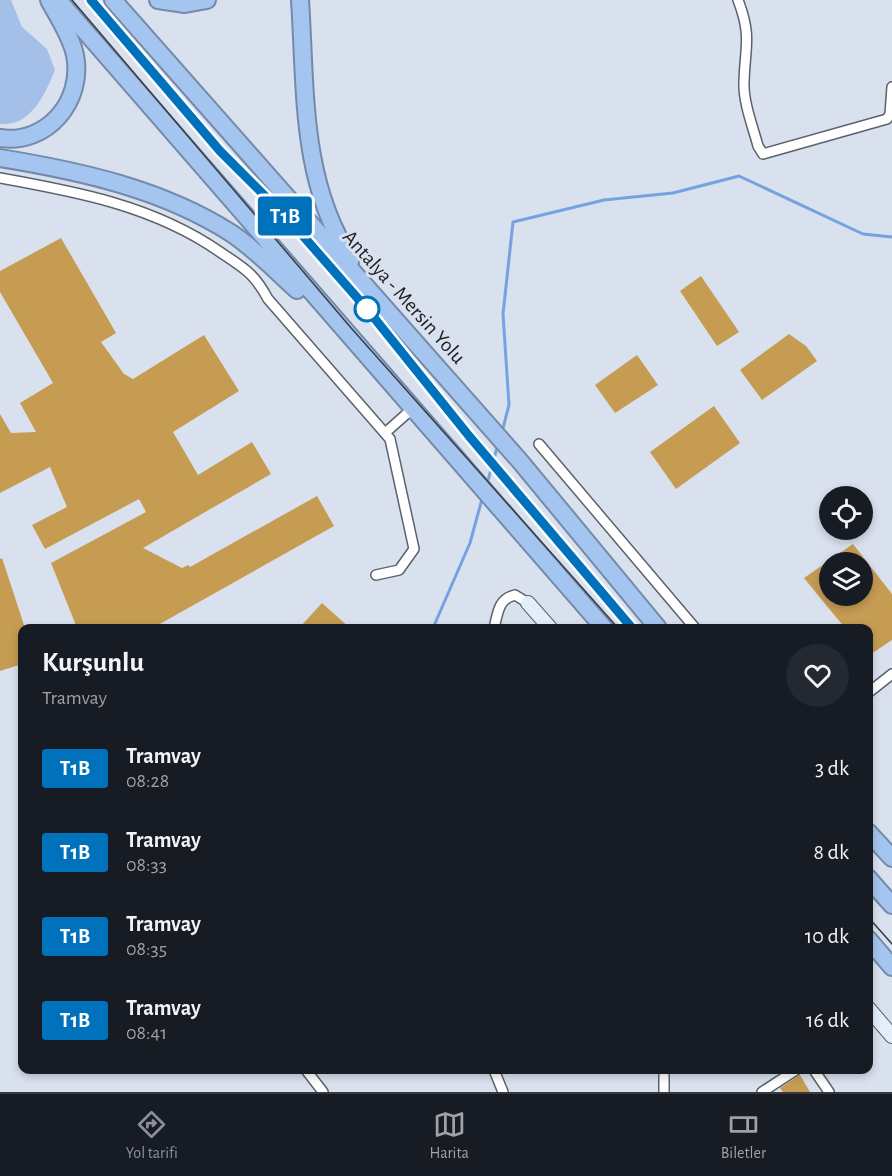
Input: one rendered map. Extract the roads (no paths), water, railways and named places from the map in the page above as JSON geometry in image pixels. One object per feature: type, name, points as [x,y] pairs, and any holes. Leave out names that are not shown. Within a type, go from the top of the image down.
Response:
[{"type":"highway","points":[[0,138],[26,138],[42,131],[56,120],[67,106],[74,90],[75,56],[70,39],[49,0]]},
{"type":"highway","points":[[58,0],[598,624]]},
{"type":"highway","name":"Antalya - Mersin Yolu","points":[[113,0],[384,310],[478,412],[655,624]]},
{"type":"highway","points":[[158,0],[185,4],[207,0]]},
{"type":"highway","points":[[300,0],[306,111],[312,166],[322,201],[341,244],[384,310]]},
{"type":"highway","points":[[0,158],[102,178],[170,202],[231,233],[348,337]]},
{"type":"highway","points":[[873,837],[892,858]]},
{"type":"highway","points":[[873,884],[892,905]]},
{"type":"highway","points":[[873,945],[892,967]]},
{"type":"street","points":[[738,0],[747,24],[749,41],[743,84],[758,146],[763,154],[886,119],[890,114],[892,87]]},
{"type":"street","points":[[0,178],[88,194],[152,214],[195,234],[256,277],[268,299],[390,439],[414,549],[399,570],[376,575]]},
{"type":"street","points":[[386,433],[412,409]]},
{"type":"street","points":[[538,444],[692,624]]},
{"type":"street","points":[[495,624],[500,604],[506,597],[515,595],[528,603],[546,624]]},
{"type":"street","points":[[873,689],[892,674]]},
{"type":"street","points":[[873,1015],[892,1036]]},
{"type":"street","points":[[309,1074],[323,1092]]},
{"type":"street","points":[[496,1074],[503,1092]]},
{"type":"street","points":[[664,1074],[664,1092]]},
{"type":"street","points":[[762,1092],[790,1074]]},
{"type":"street","points":[[817,1074],[829,1092]]},
{"type":"waterway","points":[[502,432],[509,405],[503,314],[513,222],[604,200],[673,193],[739,176],[863,234],[892,237]]},
{"type":"waterway","points":[[487,484],[498,444]]},
{"type":"waterway","points":[[435,624],[470,543],[482,499]]},
{"type":"tram line","points":[[72,0],[352,329],[614,624]]},
{"type":"tram line","points":[[91,0],[220,151],[290,221],[367,309],[469,436],[629,624]]},
{"type":"tram line","name":"T1B","points":[[91,0],[220,151],[290,221],[367,309],[469,436],[629,624]]},
{"type":"tram line","points":[[873,923],[892,944]]}]
